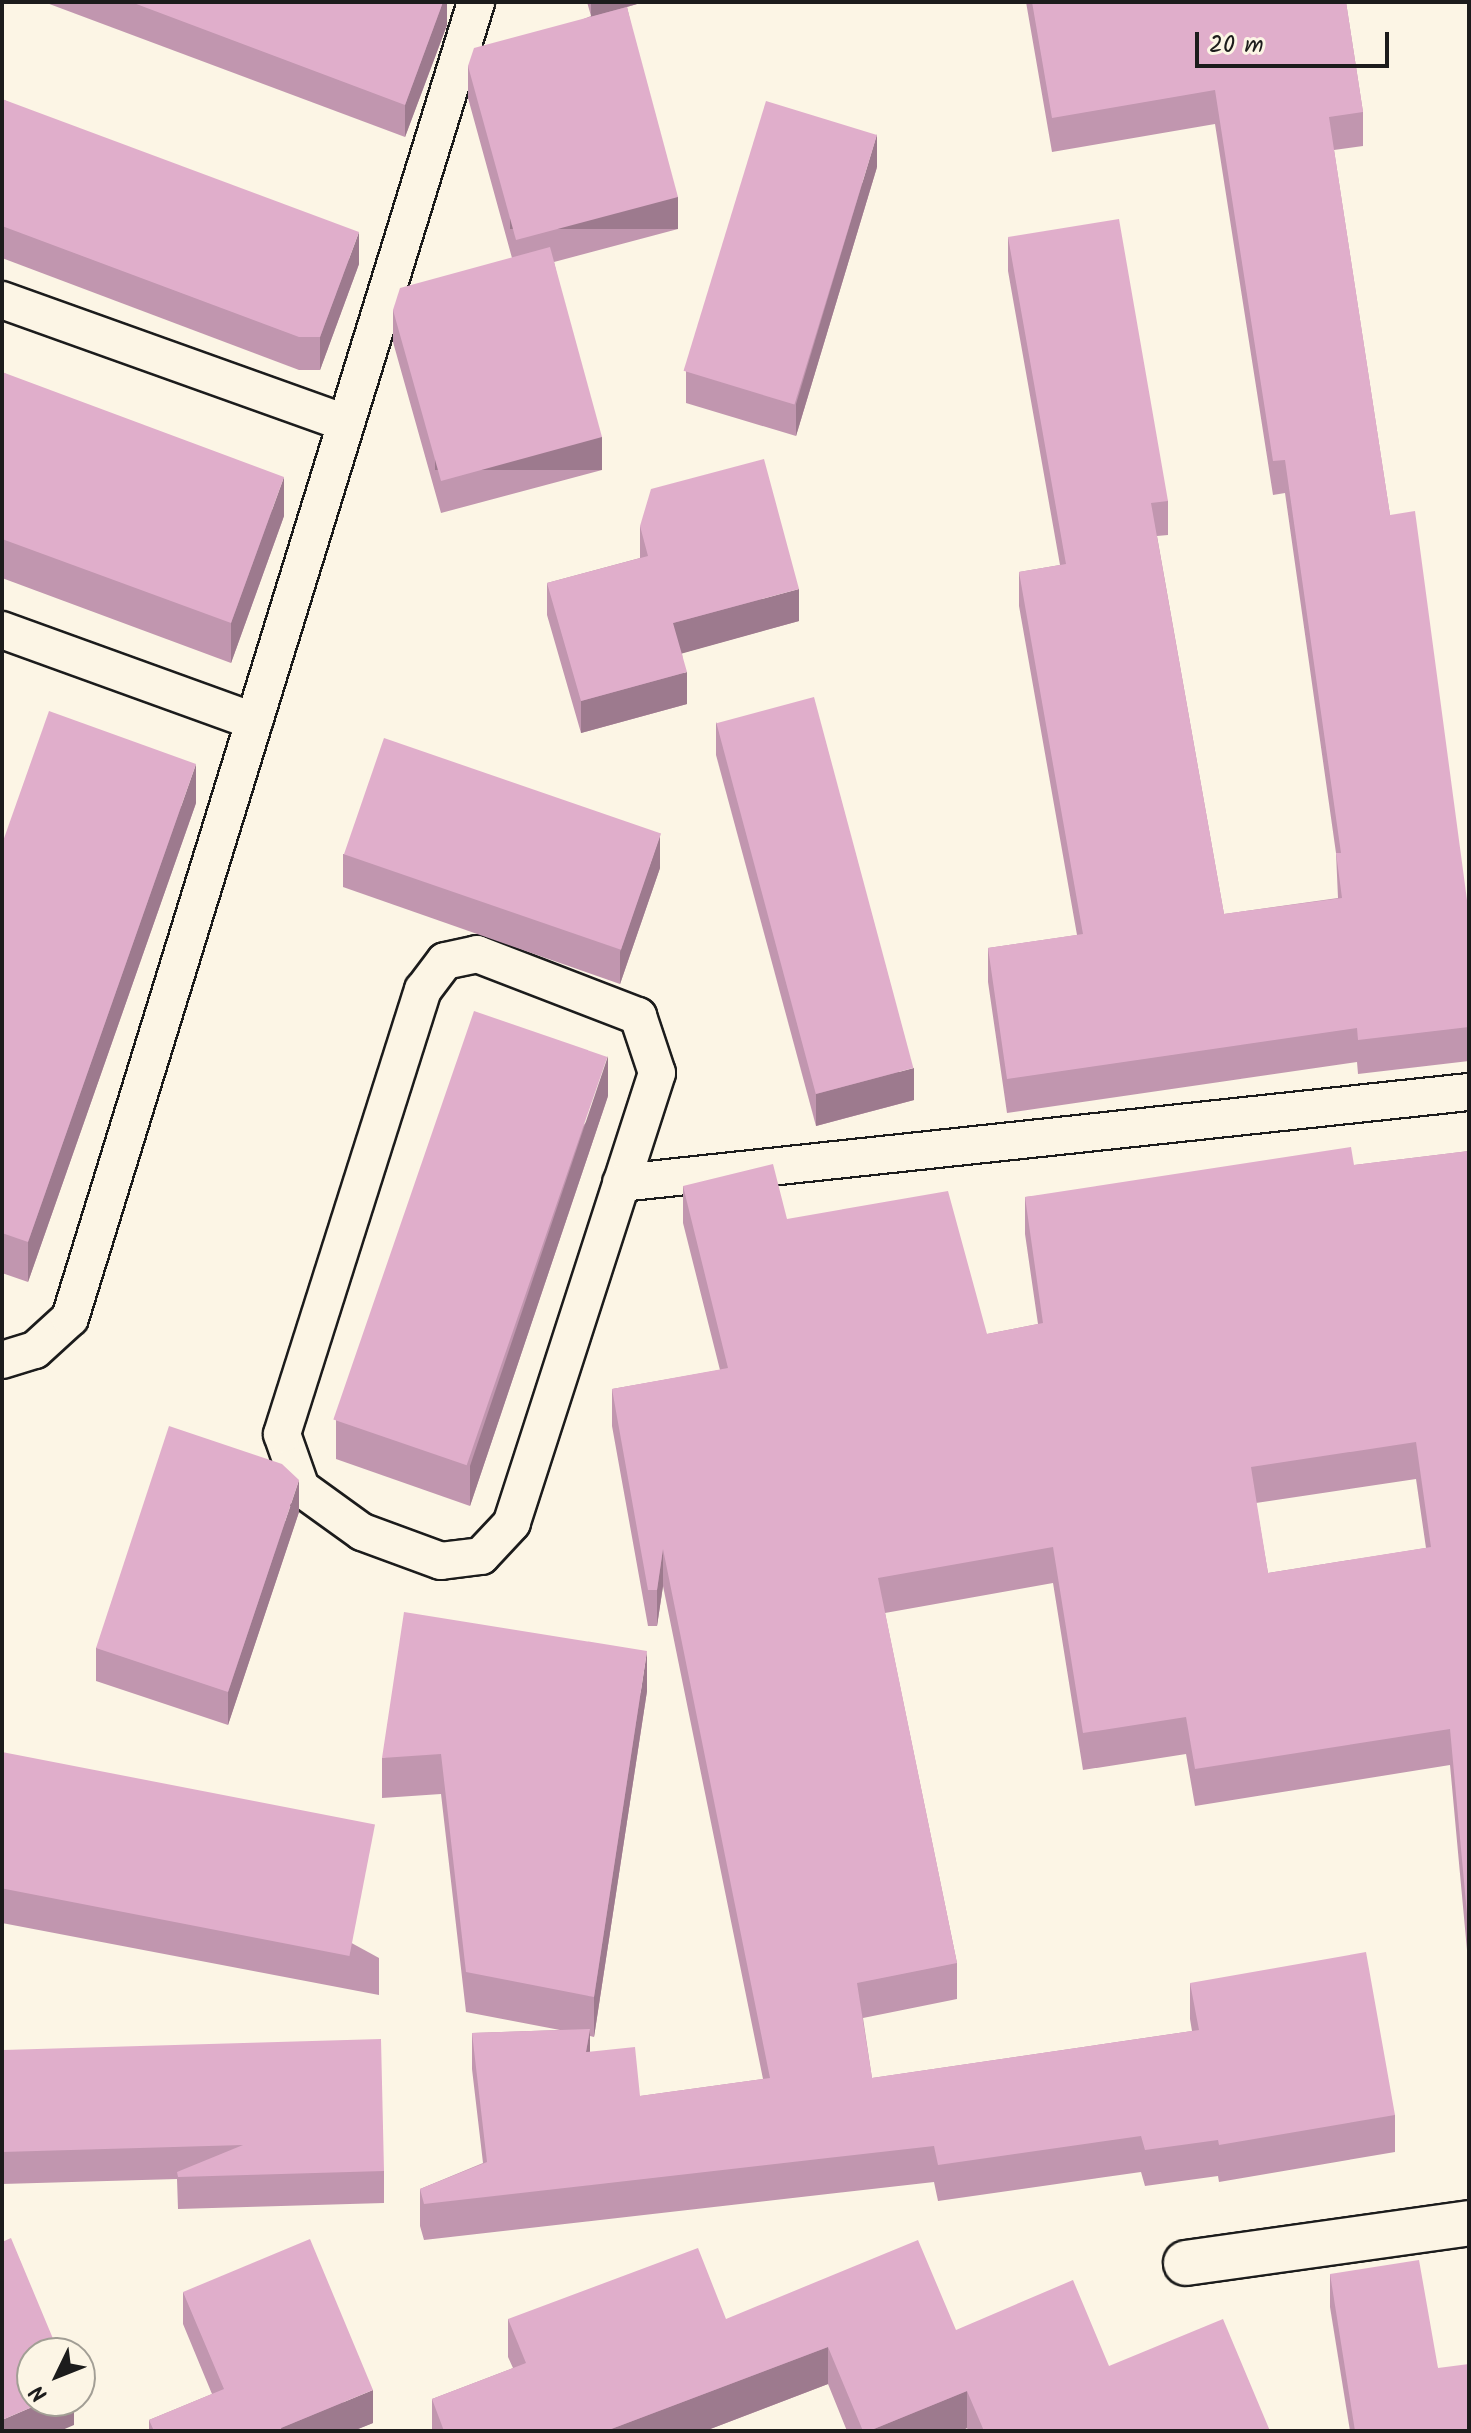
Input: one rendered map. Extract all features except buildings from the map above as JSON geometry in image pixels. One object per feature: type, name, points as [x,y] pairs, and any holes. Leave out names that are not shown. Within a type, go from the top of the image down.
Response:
[{"type":"street","points":[[1186,2263],[1469,2223]]},
{"type":"lane","points":[[2,1360],[35,1350],[70,1318],[476,2]]},
{"type":"lane","points":[[2,300],[346,423]]},
{"type":"lane","points":[[2,630],[254,721]]},
{"type":"lane","points":[[477,954],[638,1016],[657,1073],[621,1183],[512,1523],[481,1556],[441,1561],[362,1532],[301,1488],[282,1434],[423,990],[445,961],[477,954]]},
{"type":"lane","points":[[621,1183],[1469,1092]]}]
